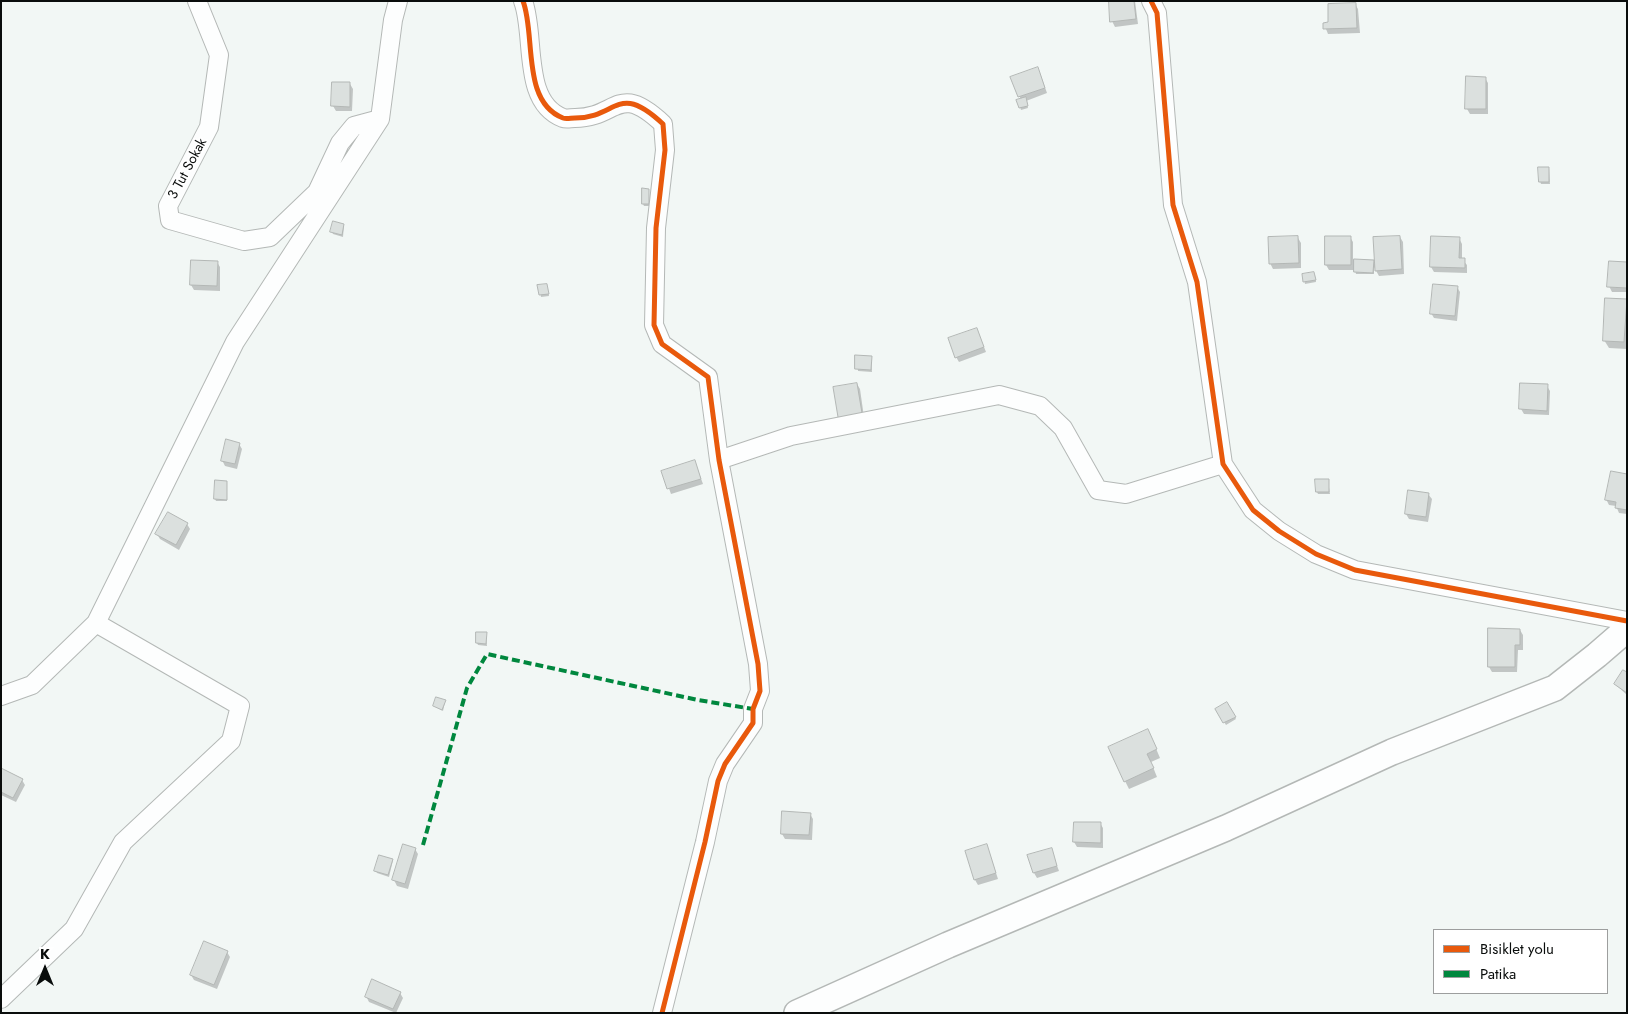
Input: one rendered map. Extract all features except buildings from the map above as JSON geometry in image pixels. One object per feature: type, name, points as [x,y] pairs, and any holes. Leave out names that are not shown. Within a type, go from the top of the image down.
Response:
[{"type":"street","name":"3 Tut Sokak","points":[[197,1],[219,55],[209,127],[168,206],[170,220],[244,241],[270,237],[317,192],[340,143],[354,126],[380,119]]},
{"type":"street","points":[[388,1],[392,20]]},
{"type":"street","points":[[1,696],[32,685],[96,623],[235,342],[380,119],[392,20],[398,1]]},
{"type":"street","points":[[523,1],[533,70],[543,104],[564,118],[586,118],[615,104],[631,102],[647,109],[663,124],[665,150],[656,228],[654,325],[662,344],[708,377],[719,460],[758,664],[760,691],[753,709],[753,723],[725,764],[718,781],[705,842],[662,1013]]},
{"type":"street","points":[[1151,1],[1158,13],[1173,205],[1198,282],[1223,464],[1254,510],[1279,532],[1316,554],[1355,570],[1627,621]]},
{"type":"street","points":[[719,460],[791,436],[999,395],[1040,406],[1063,428],[1098,490],[1126,494],[1223,464]]},
{"type":"street","points":[[1,999],[74,929],[123,842],[231,741],[240,706],[96,623]]},
{"type":"street","points":[[796,1013],[948,945],[1226,828],[1392,752],[1555,688],[1627,629]]},
{"type":"marked path","points":[[423,845],[467,688],[487,654],[698,700],[753,709]]},
{"type":"cycle path","points":[[523,1],[527,15],[535,83],[541,98],[550,110],[563,118],[575,118],[600,113],[626,103],[636,105],[648,111],[663,124],[665,150],[656,228],[654,325],[662,344],[708,377],[719,460],[758,664],[760,691],[753,709],[753,723],[725,764],[718,781],[705,842],[662,1013]]},
{"type":"cycle path","points":[[1151,1],[1157,13],[1173,205],[1197,282],[1223,464],[1253,510],[1279,531],[1316,554],[1355,570],[1627,621]]}]
